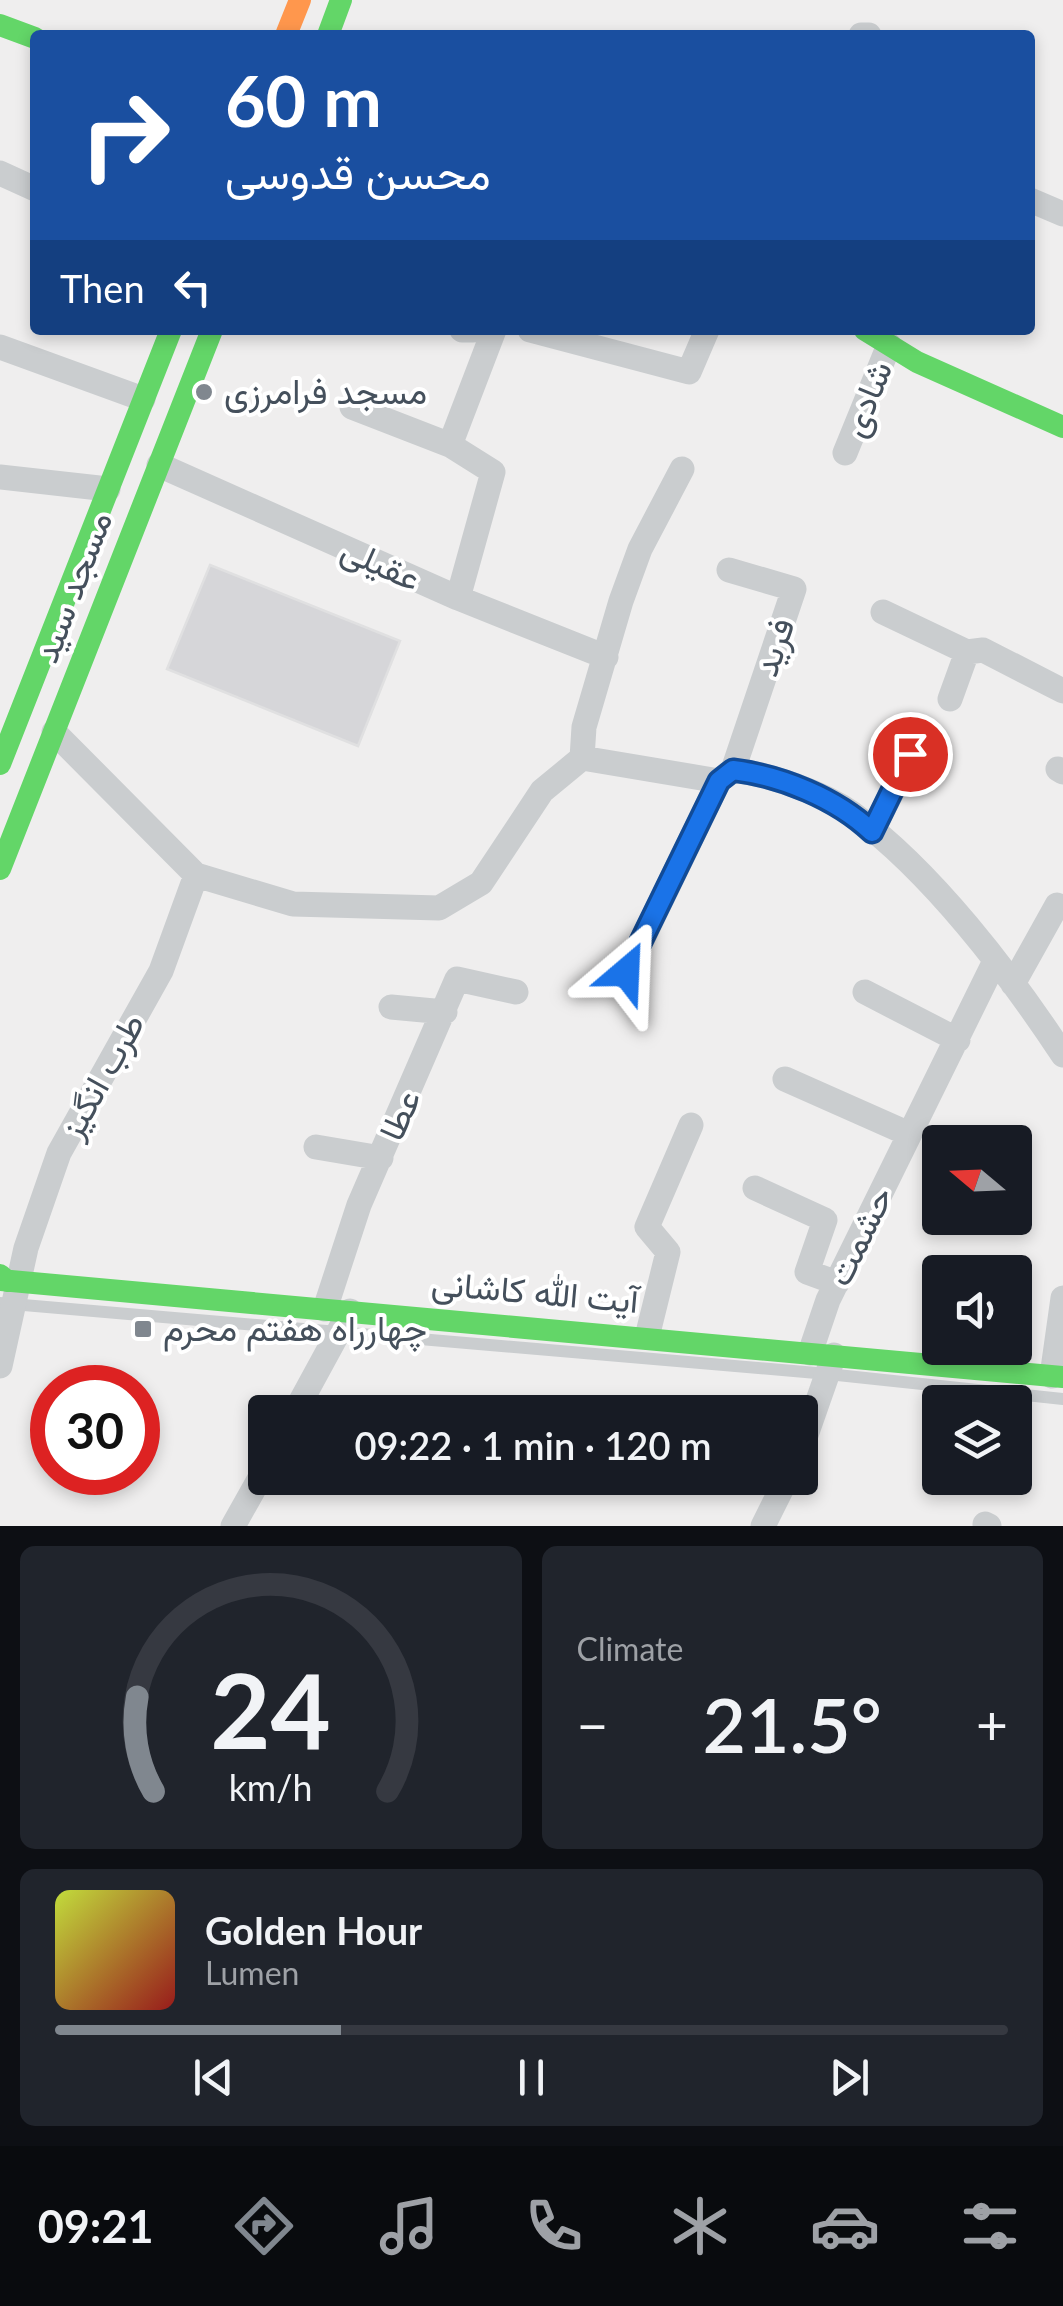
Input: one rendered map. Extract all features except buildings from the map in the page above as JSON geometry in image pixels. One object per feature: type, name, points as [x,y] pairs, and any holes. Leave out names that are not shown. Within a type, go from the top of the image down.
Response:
[{"type":"main road","points":[[288,30],[300,0]]},
{"type":"main road","points":[[330,30],[340,4]]},
{"type":"main road","points":[[340,4],[343,30]]},
{"type":"main road","points":[[0,25],[30,36]]},
{"type":"main road","name":"مسجد سید","points":[[0,764],[168,335]]},
{"type":"main road","name":"مسجد سید","points":[[0,869],[210,335]]},
{"type":"main road","points":[[873,335],[917,362],[1063,427]]},
{"type":"main road","name":"آیت الله کاشانی","points":[[7,1288],[337,1317],[646,1337],[1059,1384]]},
{"type":"street","points":[[0,173],[30,187]]},
{"type":"street","points":[[1035,202],[1063,214]]},
{"type":"street","points":[[450,445],[492,335]]},
{"type":"street","points":[[549,335],[689,372],[705,335]]},
{"type":"street","name":"شادی","points":[[846,453],[889,344]]},
{"type":"street","points":[[0,347],[143,399]]},
{"type":"street","points":[[352,408],[450,445],[493,472],[458,598]]},
{"type":"street","name":"عقیلی","points":[[159,465],[458,598],[606,657]]},
{"type":"street","points":[[54,732],[196,875],[292,904],[439,908],[481,883],[542,792],[582,758],[584,727],[640,549],[682,469]]},
{"type":"street","points":[[3,477],[108,490]]},
{"type":"street","name":"فرید","points":[[726,775],[794,589],[728,570]]},
{"type":"street","points":[[883,612],[967,652],[983,650],[1063,691]]},
{"type":"street","points":[[950,699],[967,652]]},
{"type":"street","points":[[872,832],[910,754]]},
{"type":"street","points":[[582,758],[726,775],[765,774],[852,813],[888,844],[984,944],[1062,1052]]},
{"type":"street","points":[[626,972],[726,775]]},
{"type":"street","name":"طرب انگیز","points":[[0,1366],[7,1288],[26,1248],[59,1154],[161,971],[196,875]]},
{"type":"street","points":[[1013,984],[1058,905]]},
{"type":"street","name":"حشمت","points":[[815,1395],[837,1282],[995,961]]},
{"type":"street","name":"عطا","points":[[303,1395],[337,1317],[359,1206],[457,978],[516,992]]},
{"type":"street","points":[[865,992],[958,1040]]},
{"type":"street","points":[[391,1007],[445,1012]]},
{"type":"street","points":[[784,1079],[909,1134]]},
{"type":"street","points":[[646,1337],[668,1252],[647,1227],[691,1125]]},
{"type":"street","points":[[316,1147],[380,1158]]},
{"type":"street","points":[[755,1188],[825,1220],[807,1272],[837,1282]]},
{"type":"street","points":[[1059,1384],[1063,1298]]},
{"type":"street","points":[[233,1526],[250,1495]]},
{"type":"street","points":[[763,1526],[778,1495]]},
{"type":"lane","name":"آیت الله کاشانی","points":[[337,1317],[824,1360]]},
{"type":"traffic: fast","points":[[330,30],[341,0]]},
{"type":"traffic: fast","points":[[0,25],[30,36]]},
{"type":"traffic: fast","points":[[0,764],[169,335]]},
{"type":"traffic: fast","points":[[0,869],[210,335]]},
{"type":"traffic: fast","points":[[873,335],[917,362],[1063,427]]},
{"type":"traffic: fast","points":[[0,1275],[7,1281]]},
{"type":"traffic: fast","points":[[0,1280],[1063,1377]]},
{"type":"traffic: slow","points":[[288,30],[300,0]]},
{"type":"place","name":"مسجد فرامرزی","points":[[204,392]]},
{"type":"place","name":"چهارراه هفتم محرم","points":[[143,1329]]},
{"type":"route","points":[[626,972],[719,781],[733,770],[765,774],[852,813],[872,832],[910,754]]}]
